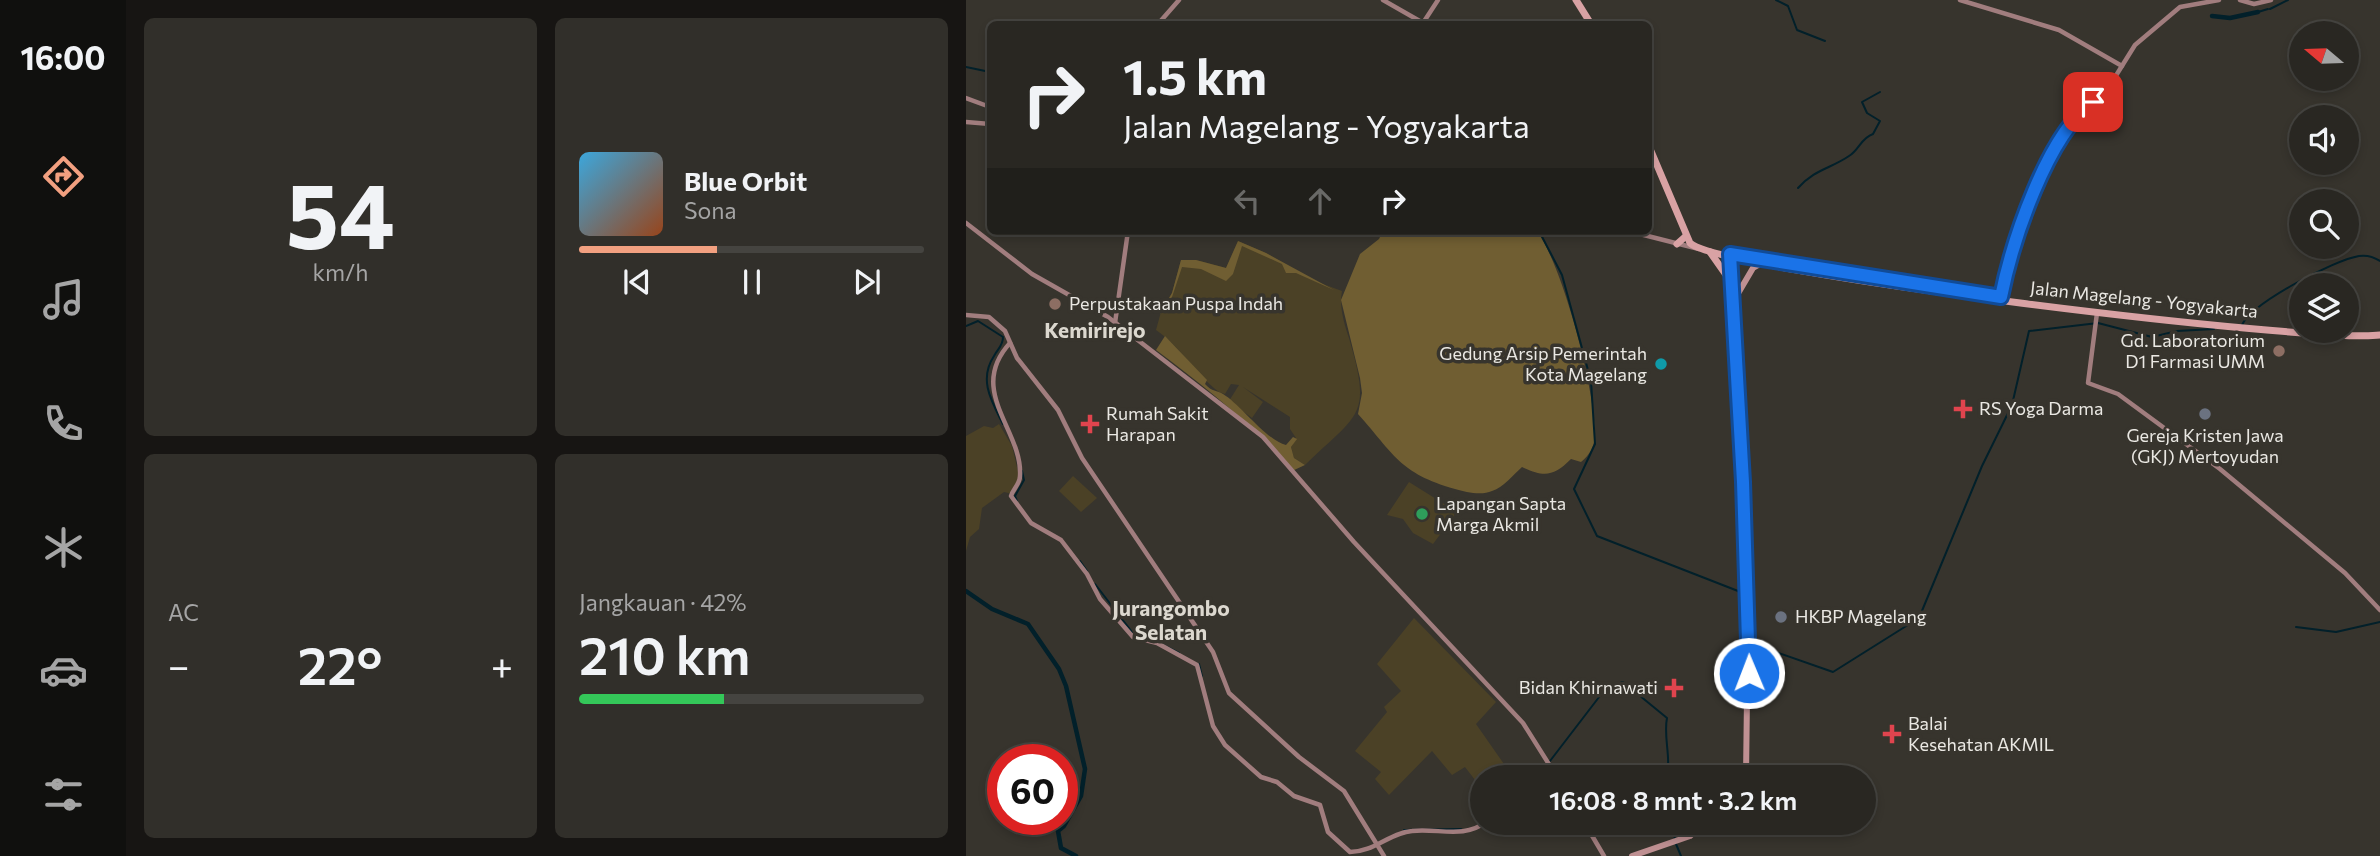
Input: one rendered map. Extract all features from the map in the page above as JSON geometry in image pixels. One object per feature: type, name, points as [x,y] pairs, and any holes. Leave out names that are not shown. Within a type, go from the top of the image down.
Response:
[{"type":"highway","points":[[1575,0],[1587,21]]},
{"type":"highway","points":[[1652,147],[1690,244]]},
{"type":"highway","points":[[1652,153],[1672,197]]},
{"type":"highway","name":"Jalan Magelang - Yogyakarta","points":[[1690,244],[1710,253],[1729,256]]},
{"type":"highway","name":"Jalan Magelang - Yogyakarta","points":[[1690,244],[1754,263],[2098,312],[2289,329]]},
{"type":"highway","points":[[1710,253],[1729,279]]},
{"type":"highway","name":"Jalan Magelang - Yogyakarta","points":[[1754,263],[2213,323]]},
{"type":"highway","name":"Jalan Magelang - Yogyakarta","points":[[2244,326],[2289,328]]},
{"type":"highway","name":"Jalan Magelang - Yogyakarta","points":[[2359,333],[2380,333]]},
{"type":"main road","points":[[1161,21],[1179,0]]},
{"type":"main road","points":[[1382,0],[1419,21]]},
{"type":"main road","points":[[1426,21],[1438,0]]},
{"type":"main road","points":[[1960,0],[2061,31],[2122,66]]},
{"type":"main road","points":[[2001,297],[2014,241],[2035,187],[2077,114],[2104,93],[2134,46],[2182,5],[2219,0]]},
{"type":"main road","points":[[2240,0],[2254,4],[2271,0]]},
{"type":"main road","points":[[966,98],[987,106]]},
{"type":"main road","points":[[966,122],[987,124]]},
{"type":"main road","points":[[966,223],[1032,274],[1115,323],[1263,437],[1354,542],[1515,714],[1550,764]]},
{"type":"main road","points":[[1115,323],[1127,235]]},
{"type":"main road","points":[[1647,235],[1690,244]]},
{"type":"main road","points":[[982,245],[990,243]]},
{"type":"main road","points":[[1729,256],[1729,279],[1733,293],[1748,643],[1746,765]]},
{"type":"main road","points":[[1733,293],[1754,263]]},
{"type":"main road","points":[[2098,312],[2088,383],[2118,394],[2220,469],[2345,573],[2380,610]]},
{"type":"main road","points":[[966,315],[986,316],[997,322],[1031,378],[1058,410],[1082,458],[1186,609],[1216,658],[1229,693],[1299,757],[1344,791],[1384,856]]},
{"type":"main road","points":[[1010,343],[991,375],[991,395],[1012,444],[1020,471],[1018,483],[1011,496],[1031,523],[1061,540],[1105,606],[1133,637],[1157,643],[1197,665],[1213,726],[1220,737],[1261,777],[1277,782],[1294,796],[1320,805],[1328,832],[1344,848],[1356,852],[1406,832],[1470,831]]},
{"type":"main road","points":[[1592,835],[1604,856]]},
{"type":"main road","points":[[1632,856],[1691,835]]},
{"type":"shaded area","points":[[1381,235],[1539,235],[1567,299],[1590,388],[1595,438],[1591,450],[1581,462],[1571,459],[1548,474],[1522,467],[1500,487],[1478,493],[1455,489],[1421,476],[1390,451],[1358,414],[1362,393],[1360,378],[1341,300],[1360,254]]},
{"type":"shaded area","points":[[1238,241],[1266,253],[1315,281],[1342,291],[1342,315],[1356,364],[1360,399],[1349,422],[1305,465],[1294,458],[1291,447],[1296,438],[1290,429],[1290,417],[1243,387],[1263,402],[1252,418],[1229,401],[1239,385],[1231,384],[1225,394],[1219,392],[1156,330],[1162,308],[1172,293],[1181,260],[1196,260],[1226,268]]},
{"type":"shaded area","points":[[1238,241],[1334,290],[1296,273],[1286,273],[1282,264],[1242,246],[1233,274],[1226,281],[1201,269],[1182,267],[1169,306],[1160,314],[1172,293],[1181,260],[1196,260],[1226,268]]},
{"type":"shaded area","points":[[1165,336],[1207,380],[1205,384],[1208,387],[1230,399],[1262,430],[1286,445],[1293,437],[1297,439],[1291,447],[1294,458],[1305,465],[1292,471],[1244,421],[1156,350]]},
{"type":"shaded area","points":[[999,424],[1012,446],[1020,480],[1013,494],[1004,492],[982,508],[979,529],[970,537],[966,551],[966,436],[984,426],[993,428]]},
{"type":"shaded area","points":[[1073,476],[1097,498],[1081,512],[1059,491]]},
{"type":"shaded area","name":"Lapangan Sapta Marga Akmil","points":[[1409,482],[1457,512],[1433,544],[1413,533],[1403,519],[1387,515]]},
{"type":"shaded area","points":[[1414,618],[1496,702],[1476,724],[1505,765],[1470,765],[1470,773],[1465,767],[1452,775],[1432,751],[1389,795],[1375,779],[1381,772],[1355,751],[1387,712],[1384,707],[1401,691],[1377,664]]},
{"type":"waterway","points":[[1776,0],[1788,6],[1797,30],[1825,41]]},
{"type":"waterway","points":[[2270,9],[2288,0]]},
{"type":"waterway","points":[[2258,12],[2268,9]]},
{"type":"waterway","points":[[2212,16],[2230,18],[2258,12]]},
{"type":"waterway","points":[[966,67],[987,71]]},
{"type":"waterway","points":[[1798,188],[1817,173],[1849,156],[1873,134],[1880,121],[1867,113],[1862,102],[1880,92]]},
{"type":"waterway","points":[[1541,235],[1562,275],[1591,381],[1595,444],[1574,489],[1597,536],[1738,591],[1743,599],[1745,640]]},
{"type":"waterway","points":[[2242,325],[2249,316],[2277,295],[2332,265],[2359,256],[2380,261]]},
{"type":"waterway","points":[[966,326],[978,321],[1003,337],[987,374],[988,391],[1003,424]]},
{"type":"waterway","points":[[1750,643],[1833,672],[1919,618],[1982,466],[2012,405],[2029,331],[2098,323],[2152,337],[2177,331],[2214,329]]},
{"type":"waterway","points":[[1017,501],[1015,496],[1024,480],[1022,471]]},
{"type":"waterway","points":[[1080,561],[1087,571]]},
{"type":"waterway","points":[[1095,584],[1132,632]]},
{"type":"waterway","points":[[966,591],[992,609],[1028,624],[1059,669],[1066,686],[1085,769],[1081,796],[1064,826],[1058,831],[1061,848],[1076,856]]},
{"type":"waterway","points":[[2296,627],[2336,632],[2380,622]]},
{"type":"waterway","points":[[1153,640],[1179,653]]},
{"type":"waterway","points":[[1199,664],[1202,676]]},
{"type":"waterway","points":[[1550,761],[1606,688],[1623,682],[1667,718],[1668,765]]},
{"type":"waterway","points":[[1404,830],[1461,829]]},
{"type":"waterway","points":[[1674,835],[1675,839]]},
{"type":"waterway","points":[[1676,844],[1681,856]]},
{"type":"place","name":"Perpustakaan Puspa Indah","points":[[1055,304]]},
{"type":"place","name":"Gd. Laboratorium D1 Farmasi UMM","points":[[2279,351]]},
{"type":"place","name":"Gedung Arsip Pemerintah Kota Magelang","points":[[1661,364]]},
{"type":"place","name":"RS Yoga Darma","points":[[1963,409]]},
{"type":"place","name":"Gereja Kristen Jawa (GKJ) Mertoyudan","points":[[2205,414]]},
{"type":"place","name":"Rumah Sakit Harapan","points":[[1090,424]]},
{"type":"place","name":"Lapangan Sapta Marga Akmil","points":[[1422,514]]},
{"type":"place","name":"HKBP Magelang","points":[[1781,617]]},
{"type":"place","name":"Bidan Khirnawati","points":[[1674,688]]},
{"type":"place","name":"Balai Kesehatan AKMIL","points":[[1892,734]]},
{"type":"district","name":"Kemirirejo","points":[[1095,331]]},
{"type":"district","name":"Jurangombo Selatan","points":[[1171,621]]},
{"type":"route","points":[[1749,673],[1743,482],[1729,279],[1730,254],[2001,297],[2014,241],[2035,187],[2072,121],[2093,102]]}]
